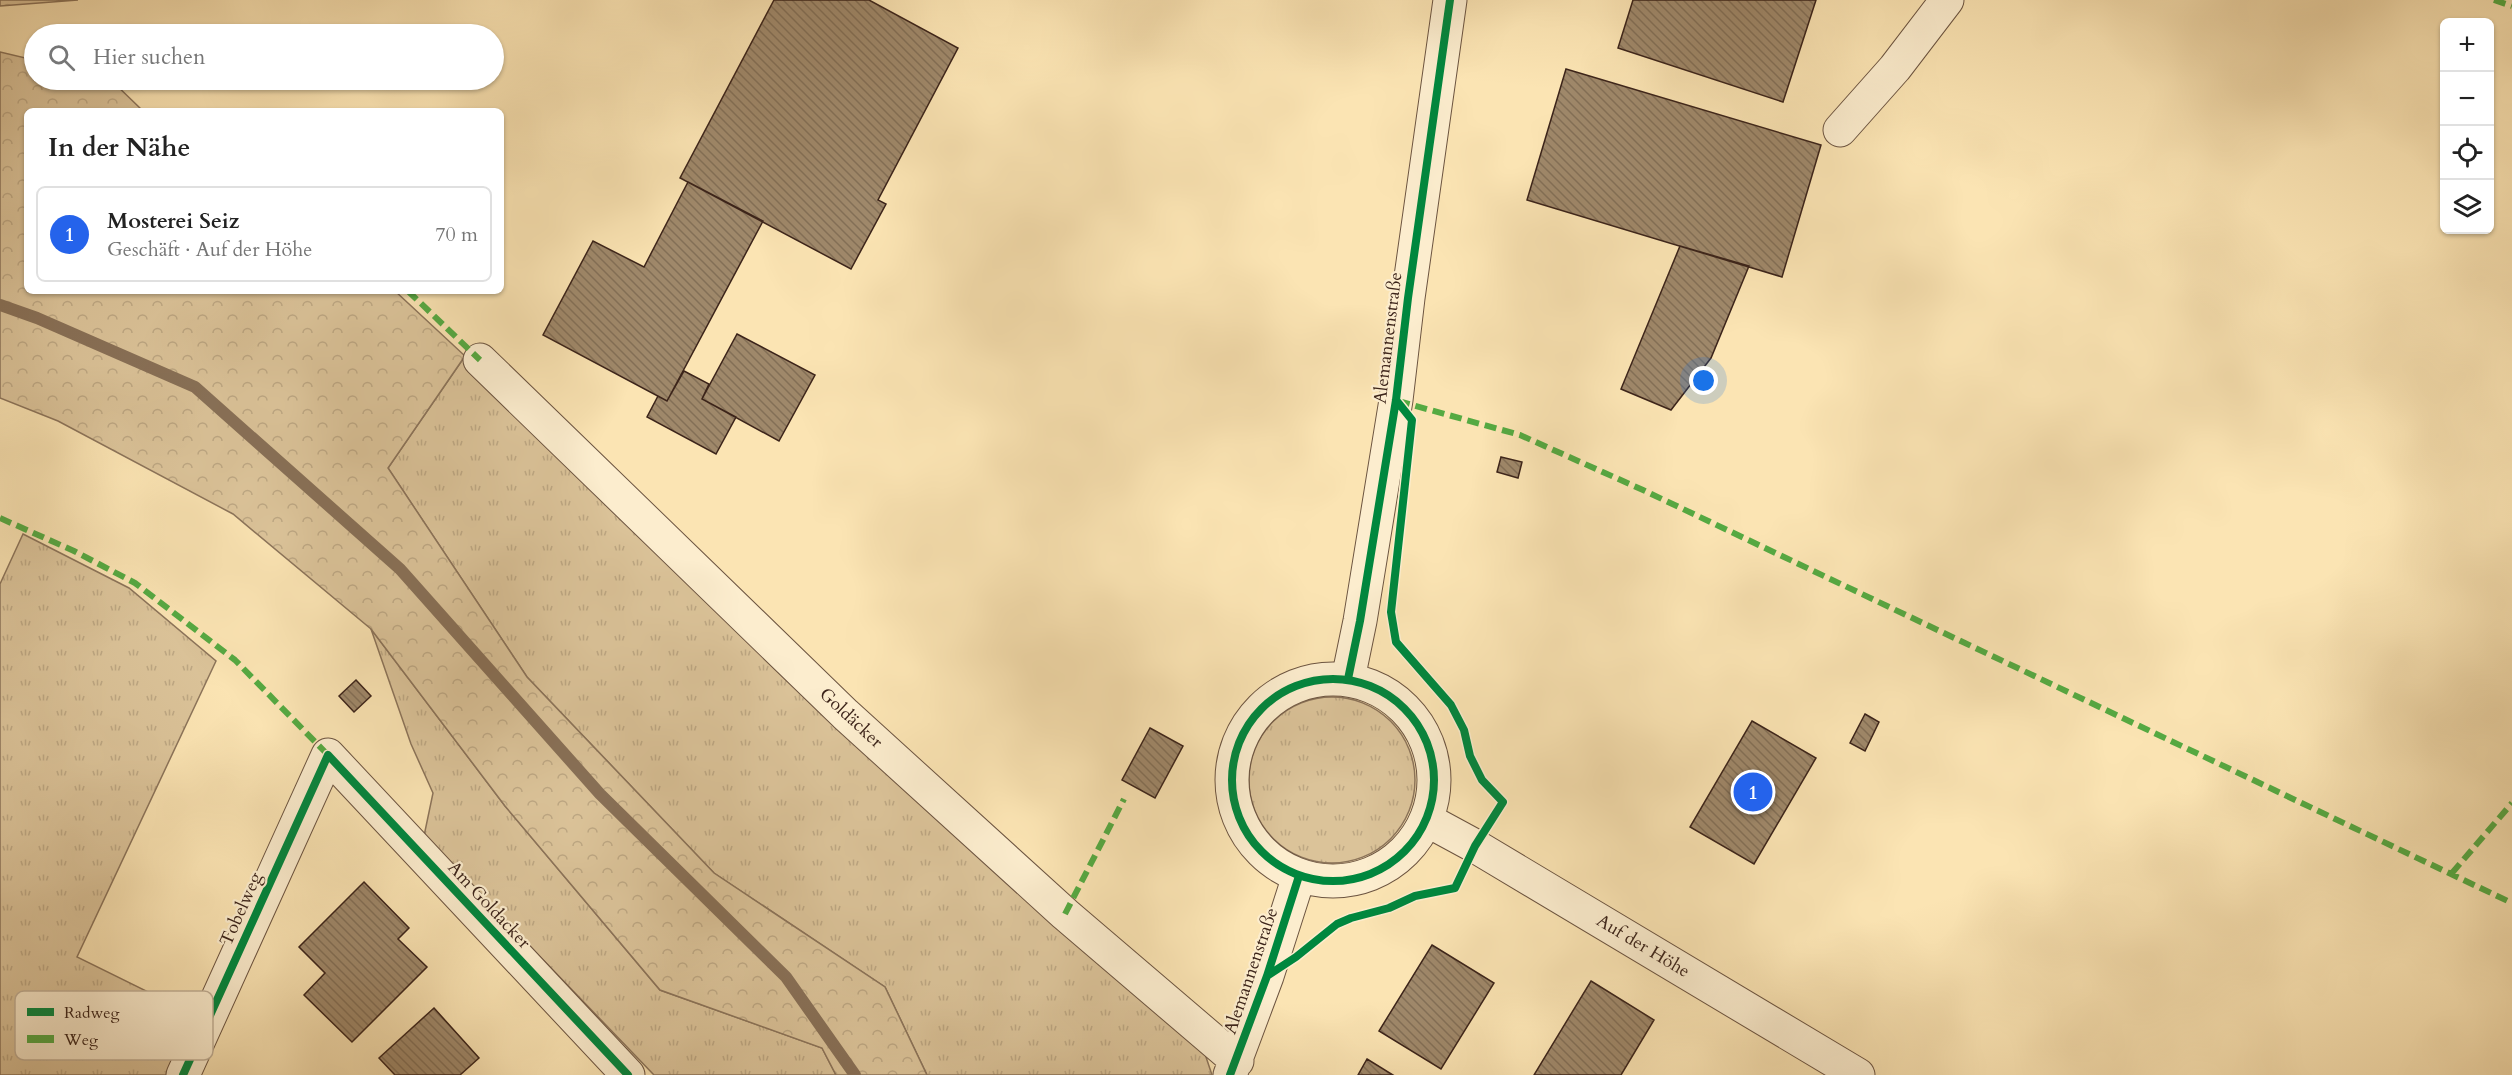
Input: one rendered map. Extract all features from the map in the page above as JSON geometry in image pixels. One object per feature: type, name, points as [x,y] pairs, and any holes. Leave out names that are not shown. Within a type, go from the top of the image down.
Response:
[{"type":"street","name":"Alemannenstraße","points":[[1348,679],[1360,621],[1396,400],[1450,0]]},
{"type":"street","points":[[1840,130],[1895,68],[1947,0]]},
{"type":"street","name":"Goldäcker","points":[[480,360],[845,714],[1233,1068]]},
{"type":"street","points":[[1326,678],[1348,679],[1370,685],[1391,696],[1408,711],[1422,730],[1431,752],[1435,774],[1433,798],[1427,820],[1416,839],[1402,855],[1384,868],[1364,877],[1342,881],[1320,881],[1299,876],[1280,866],[1263,853],[1249,837],[1239,818],[1233,798],[1234,755],[1242,735],[1254,717],[1268,702],[1286,690],[1306,682],[1326,678]]},
{"type":"street","name":"Tobelweg","points":[[213,1009],[328,755]]},
{"type":"street","name":"Am Goldacker","points":[[328,755],[628,1075]]},
{"type":"street","name":"Auf der Höhe","points":[[1427,820],[1475,846],[1858,1075]]},
{"type":"street","name":"Alemannenstraße","points":[[1233,1068],[1267,976],[1299,876]]},
{"type":"street","name":"Tobelweg","points":[[183,1075],[190,1060]]},
{"type":"green space","points":[[0,0],[78,0],[0,6]]},
{"type":"green space","points":[[0,52],[24,58],[24,90],[121,90],[140,108],[24,108],[24,294],[398,294],[465,356],[388,468],[527,677],[714,873],[885,987],[927,1075],[836,1075],[822,1048],[660,990],[505,806],[371,629],[233,514],[58,421],[0,398]]},
{"type":"green space","points":[[465,356],[1203,1048],[1212,1075],[927,1075],[885,987],[714,873],[527,677],[388,468]]},
{"type":"green space","points":[[23,534],[129,588],[216,661],[77,957],[146,991],[15,991],[15,1060],[175,1060],[168,1075],[0,1075],[0,584]]},
{"type":"green space","points":[[371,629],[505,806],[660,990],[822,1048],[836,1075],[654,1075],[424,836],[433,793],[411,744]]},
{"type":"green space","points":[[1332,697],[1364,703],[1391,721],[1409,748],[1415,780],[1409,812],[1391,839],[1364,857],[1332,863],[1300,857],[1273,839],[1255,812],[1249,780],[1255,748],[1273,721],[1300,703]]},
{"type":"building","points":[[774,0],[869,0],[958,48],[878,200],[886,204],[851,269],[680,178]]},
{"type":"building","points":[[1633,0],[1816,0],[1783,102],[1618,48]]},
{"type":"building","points":[[1566,69],[1821,145],[1782,277],[1527,200]]},
{"type":"building","points":[[688,182],[763,221],[667,401],[543,335],[593,241],[644,267]]},
{"type":"building","points":[[1680,246],[1749,266],[1711,358],[1671,410],[1621,389]]},
{"type":"building","points":[[737,334],[815,375],[779,441],[702,399]]},
{"type":"building","points":[[684,371],[709,384],[702,399],[736,417],[716,454],[647,417],[658,396],[667,401]]},
{"type":"building","points":[[1501,457],[1522,462],[1518,478],[1497,472]]},
{"type":"building","points":[[356,680],[371,696],[354,712],[339,696]]},
{"type":"building","points":[[1865,714],[1879,722],[1865,751],[1850,743]]},
{"type":"building","points":[[1752,721],[1816,758],[1754,864],[1690,827]]},
{"type":"building","points":[[1150,728],[1183,746],[1155,798],[1122,780]]},
{"type":"building","points":[[364,882],[409,928],[398,939],[427,967],[352,1042],[304,995],[325,973],[299,947]]},
{"type":"building","points":[[1432,945],[1494,983],[1441,1069],[1379,1031]]},
{"type":"building","points":[[1591,981],[1654,1020],[1621,1075],[1534,1075]]},
{"type":"building","points":[[434,1008],[479,1058],[460,1075],[395,1075],[379,1058]]},
{"type":"building","points":[[1367,1059],[1393,1075],[1358,1075]]},
{"type":"waterway","points":[[0,305],[37,318],[195,387],[400,569],[600,794],[786,977],[855,1075]]},
{"type":"marked path","points":[[2494,0],[2512,6]]},
{"type":"marked path","points":[[411,294],[480,360]]},
{"type":"marked path","points":[[1398,401],[1520,435],[1643,490],[2512,903]]},
{"type":"marked path","points":[[0,518],[74,551],[135,583],[235,660],[328,755]]},
{"type":"marked path","points":[[1065,914],[1124,799]]},
{"type":"marked path","points":[[2452,873],[2512,803]]},
{"type":"cycle path","points":[[1348,679],[1360,621],[1396,400],[1450,0]]},
{"type":"cycle path","points":[[1267,976],[1296,957],[1337,924],[1389,908],[1415,896],[1455,888],[1475,846],[1503,802],[1482,780],[1470,756],[1464,730],[1451,705],[1396,642],[1391,612],[1412,420],[1396,400]]},
{"type":"cycle path","points":[[1323,679],[1343,679],[1372,686],[1405,708],[1427,741],[1434,780],[1427,819],[1405,852],[1372,874],[1343,881],[1323,881],[1294,874],[1261,852],[1239,819],[1232,790],[1232,770],[1239,741],[1261,708],[1294,686],[1323,679]]},
{"type":"cycle path","points":[[213,1009],[328,755],[628,1075]]},
{"type":"cycle path","points":[[1230,1075],[1267,976],[1299,876]]},
{"type":"cycle path","points":[[183,1075],[190,1060]]},
{"type":"place","name":"Mosterei Seiz","points":[[1753,792]]}]
